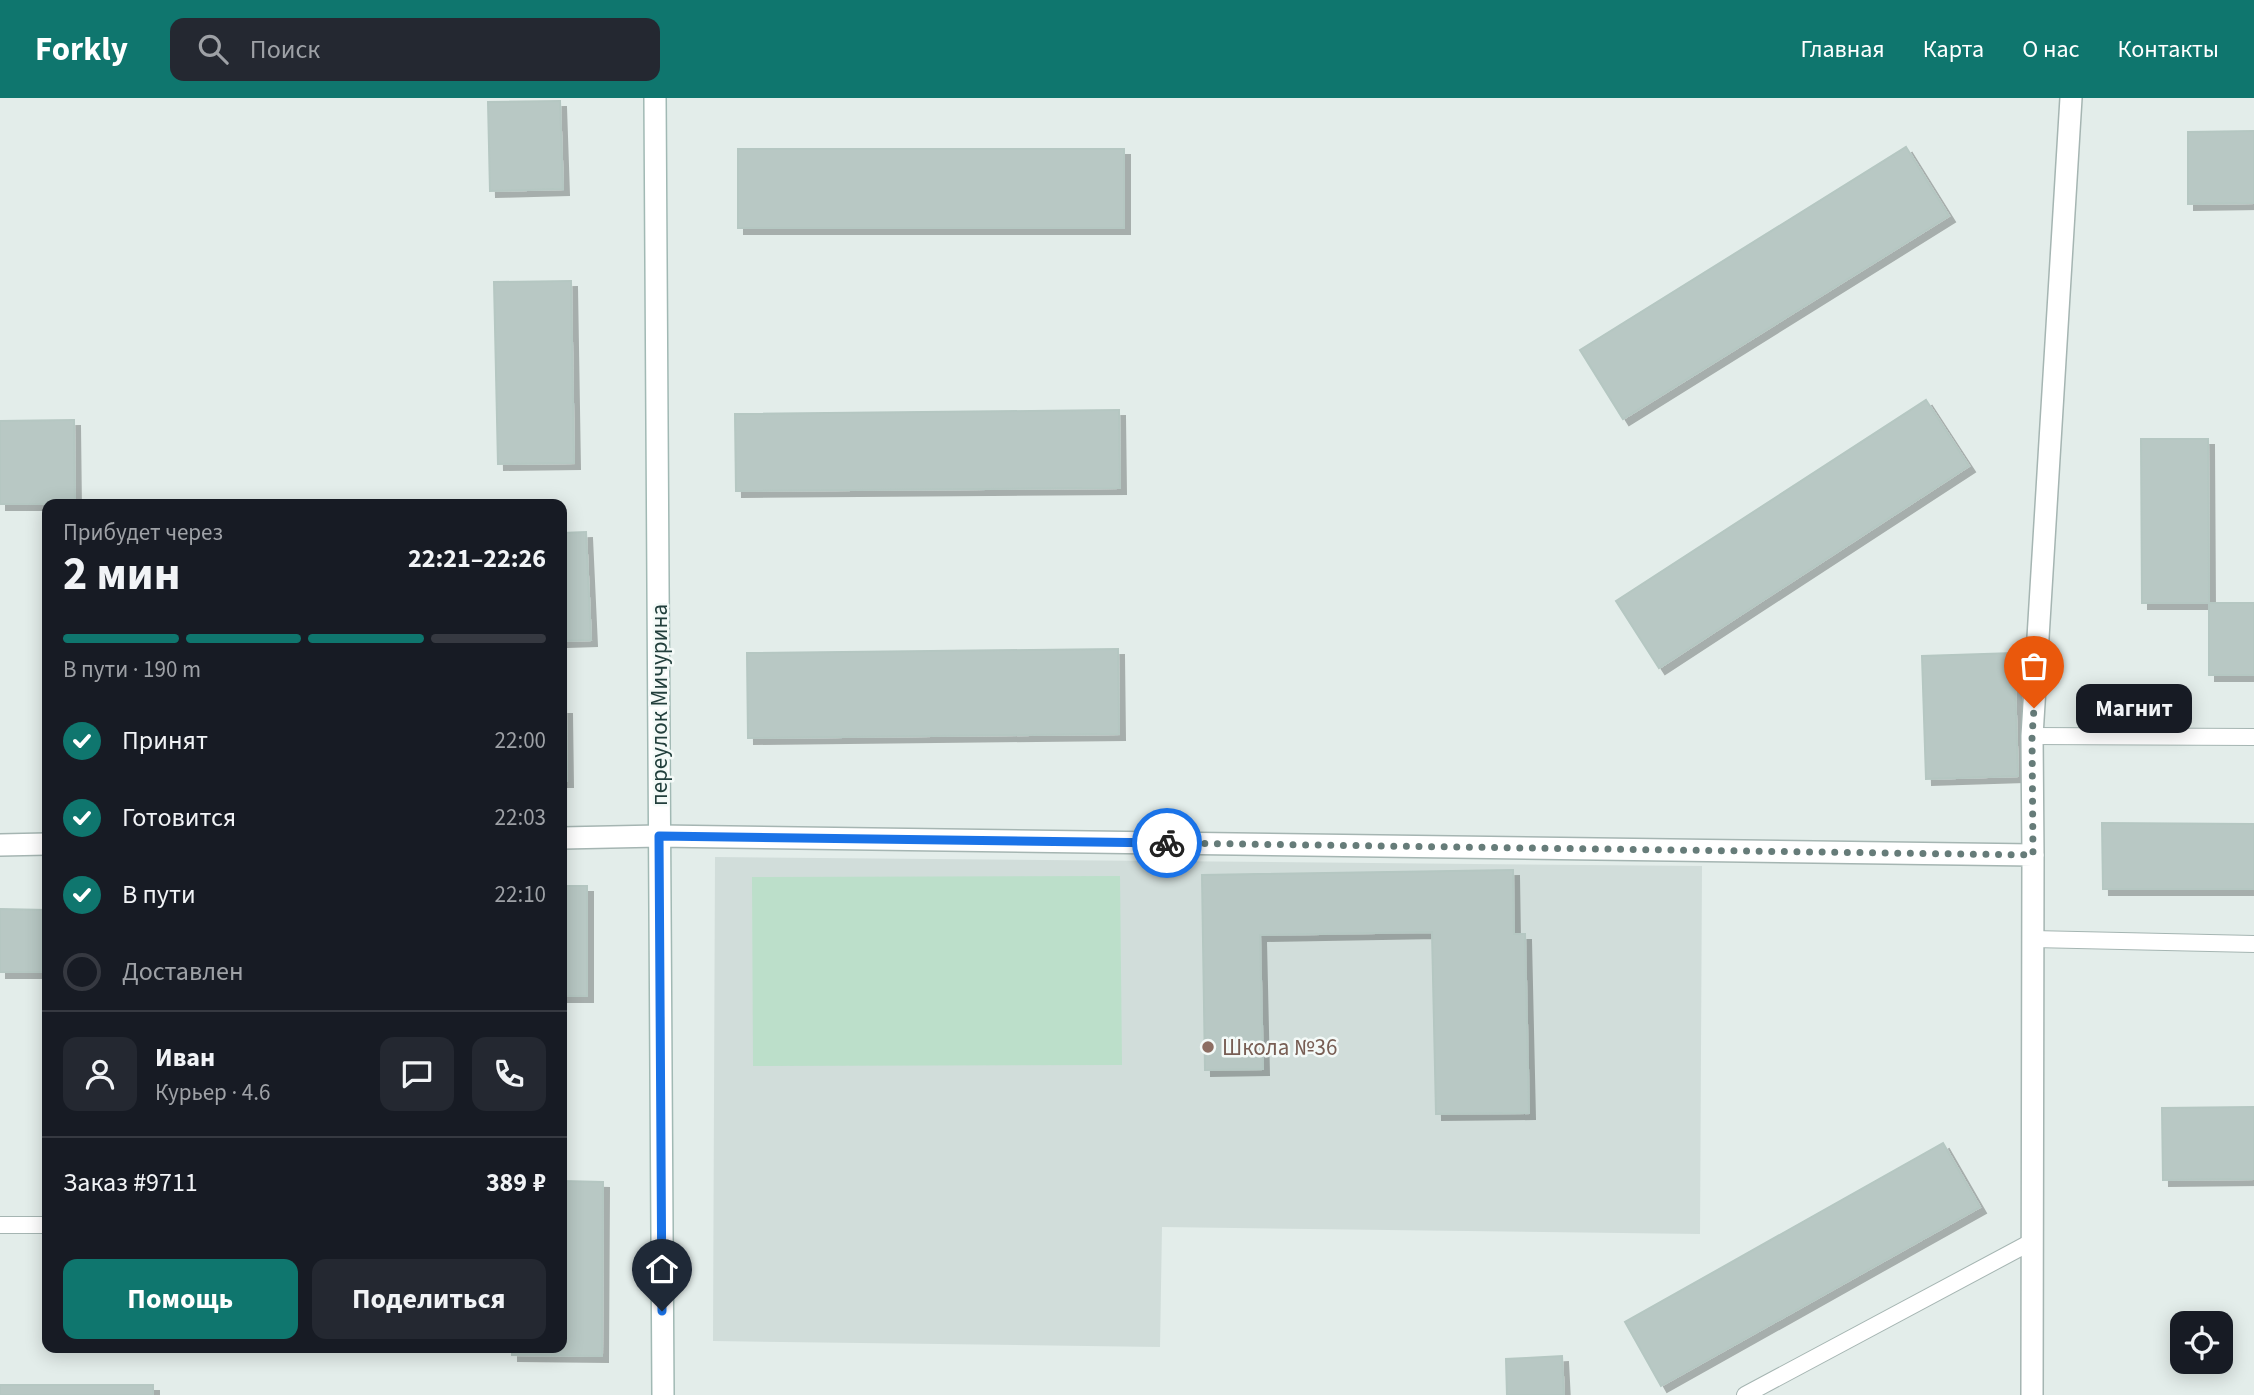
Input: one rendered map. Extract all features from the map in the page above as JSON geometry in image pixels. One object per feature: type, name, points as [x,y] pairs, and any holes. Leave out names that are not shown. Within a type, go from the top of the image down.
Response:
[{"type":"street","name":"переулок Мичурина","points":[[655,98],[663,1395]]},
{"type":"street","points":[[2032,1395],[2032,736],[2071,98]]},
{"type":"street","points":[[567,838],[659,836],[2033,855]]},
{"type":"street","points":[[0,845],[42,844]]},
{"type":"lane","points":[[2032,736],[2254,737]]},
{"type":"lane","points":[[2033,939],[2254,944]]},
{"type":"lane","points":[[0,1225],[42,1225]]},
{"type":"lane","points":[[1745,1395],[2033,1241]]},
{"type":"shaded area","name":"Школа №36","points":[[715,857],[1702,866],[1700,1234],[1162,1227],[1160,1347],[713,1341]]},
{"type":"green space","points":[[1120,876],[1122,1065],[753,1066],[752,877]]},
{"type":"building","points":[[560,101],[563,189],[490,191],[488,102]]},
{"type":"building","points":[[2254,131],[2254,203],[2188,204],[2188,132]]},
{"type":"building","points":[[1906,147],[1949,216],[1623,419],[1580,350]]},
{"type":"building","points":[[738,149],[1124,149],[1124,228],[738,228]]},
{"type":"building","points":[[571,281],[574,463],[498,464],[494,282]]},
{"type":"building","points":[[1926,400],[1969,466],[1659,668],[1616,601]]},
{"type":"building","points":[[1119,410],[1120,488],[736,491],[735,414]]},
{"type":"building","points":[[74,420],[75,499],[42,499],[42,504],[0,504],[0,421]]},
{"type":"building","points":[[2141,439],[2208,439],[2209,603],[2142,603]]},
{"type":"building","points":[[586,532],[591,640],[567,641],[567,533]]},
{"type":"building","points":[[2209,603],[2254,603],[2254,675],[2209,675]]},
{"type":"building","points":[[1118,649],[1119,734],[748,738],[747,653]]},
{"type":"building","points":[[2014,653],[2018,776],[1926,779],[1922,656]]},
{"type":"building","points":[[2102,823],[2254,824],[2254,889],[2103,889]]},
{"type":"building","points":[[1513,870],[1514,934],[1525,934],[1529,1113],[1436,1114],[1432,932],[1260,935],[1263,1069],[1205,1070],[1202,875]]},
{"type":"building","points":[[567,886],[587,886],[587,996],[567,996]]},
{"type":"building","points":[[0,909],[42,910],[42,972],[0,972]]},
{"type":"building","points":[[2254,1107],[2254,1179],[2163,1180],[2162,1108]]},
{"type":"building","points":[[1943,1143],[1980,1207],[1661,1386],[1625,1322]]},
{"type":"building","points":[[567,1181],[603,1182],[602,1356],[512,1355],[567,1353]]},
{"type":"building","points":[[1562,1356],[1564,1395],[1507,1395],[1506,1359]]},
{"type":"building","points":[[0,1385],[153,1385],[153,1395],[0,1395]]},
{"type":"way so far","points":[[1167,843],[2033,855],[2034,708]]},
{"type":"place","name":"Магнит","points":[[2034,708]]},
{"type":"place","name":"Школа №36","points":[[1208,1047]]},
{"type":"route","points":[[662,1311],[659,836],[1167,843]]}]
